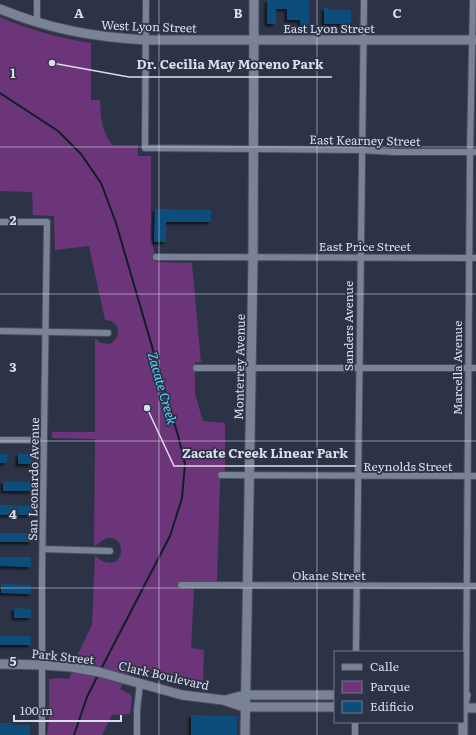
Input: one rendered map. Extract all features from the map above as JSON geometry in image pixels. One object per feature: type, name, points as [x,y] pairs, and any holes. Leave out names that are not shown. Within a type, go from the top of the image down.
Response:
[{"type":"main road","name":"Monterrey Avenue","points":[[245,735],[244,707],[253,258],[254,0]]},
{"type":"main road","name":"West Lyon Street","points":[[0,9],[72,32],[97,36],[146,40],[254,40]]},
{"type":"main road","name":"East Lyon Street","points":[[254,40],[474,40]]},
{"type":"main road","name":"Park Street","points":[[0,664],[43,664],[99,672]]},
{"type":"main road","name":"Clark Boulevard","points":[[99,672],[182,695],[223,700],[244,707],[334,707]]},
{"type":"main road","name":"Clark Boulevard","points":[[223,700],[245,695],[334,695]]},
{"type":"main road","points":[[465,695],[476,695]]},
{"type":"main road","points":[[464,708],[476,708]]},
{"type":"main road","name":"Marcella Avenue","points":[[463,723],[463,735]]},
{"type":"street","points":[[37,0],[37,22]]},
{"type":"street","points":[[146,0],[146,40]]},
{"type":"street","name":"Sanders Avenue","points":[[356,651],[364,0]]},
{"type":"street","name":"Marcella Avenue","points":[[465,695],[468,368],[473,258],[473,0]]},
{"type":"street","name":"East Kearney Street","points":[[146,40],[145,148],[473,152]]},
{"type":"street","name":"San Leonardo Avenue","points":[[0,222],[47,222],[42,735]]},
{"type":"street","name":"East Price Street","points":[[156,258],[473,258]]},
{"type":"street","points":[[0,331],[108,333]]},
{"type":"street","points":[[196,368],[476,368]]},
{"type":"street","points":[[0,440],[44,440]]},
{"type":"street","name":"Reynolds Street","points":[[221,475],[358,477],[476,476]]},
{"type":"street","points":[[43,549],[110,551]]},
{"type":"street","name":"Okane Street","points":[[181,585],[476,586]]},
{"type":"street","points":[[137,735],[136,710],[140,683]]},
{"type":"street","points":[[355,723],[355,735]]},
{"type":"green space","points":[[0,17],[45,33],[91,43],[91,100],[100,100],[102,123],[108,139],[112,145],[138,145],[138,156],[151,156],[151,237],[156,262],[192,263],[201,362],[195,362],[195,394],[203,421],[225,423],[225,470],[220,481],[217,581],[180,581],[180,588],[194,589],[191,648],[204,650],[203,684],[170,678],[132,668],[120,689],[130,694],[132,697],[130,714],[112,715],[102,735],[47,735],[49,721],[49,679],[69,679],[77,656],[92,625],[95,555],[104,562],[112,563],[120,557],[121,552],[121,546],[114,539],[108,538],[94,546],[95,439],[52,438],[52,432],[95,432],[95,338],[100,343],[110,344],[117,337],[118,329],[114,323],[105,320],[89,246],[55,250],[54,216],[33,215],[32,192],[0,191]]},
{"type":"building","points":[[267,0],[309,0],[309,25],[300,25],[300,20],[287,20],[287,9],[276,9],[276,24],[267,24]]},
{"type":"building","points":[[324,8],[329,8],[329,10],[351,10],[351,24],[324,24]]},
{"type":"building","points":[[155,209],[211,210],[211,222],[166,222],[166,242],[154,242]]},
{"type":"building","points":[[0,454],[7,454],[7,463],[0,463]]},
{"type":"building","points":[[18,454],[33,454],[32,464],[18,464]]},
{"type":"building","points":[[3,481],[32,482],[32,491],[3,491]]},
{"type":"building","points":[[0,505],[32,506],[32,515],[0,515]]},
{"type":"building","points":[[0,533],[32,533],[32,542],[0,542]]},
{"type":"building","points":[[0,557],[31,557],[31,567],[0,566]]},
{"type":"building","points":[[1,584],[31,585],[31,594],[1,593]]},
{"type":"building","points":[[14,608],[31,609],[31,618],[14,618]]},
{"type":"building","points":[[0,636],[31,636],[31,645],[0,645]]},
{"type":"building","points":[[191,715],[237,716],[237,735],[191,735]]},
{"type":"building","points":[[0,723],[30,725],[30,735],[0,735]]},
{"type":"waterway","name":"Zacate Creek","points":[[0,93],[58,131],[81,154],[101,183],[116,223],[185,464],[182,498],[170,536],[101,669]]},
{"type":"waterway","name":"Zacate Creek","points":[[74,735],[87,697],[98,675]]},
{"type":"place","name":"Dr. Cecilia May Moreno Park","points":[[52,63]]},
{"type":"place","name":"Zacate Creek Linear Park","points":[[147,408]]}]
